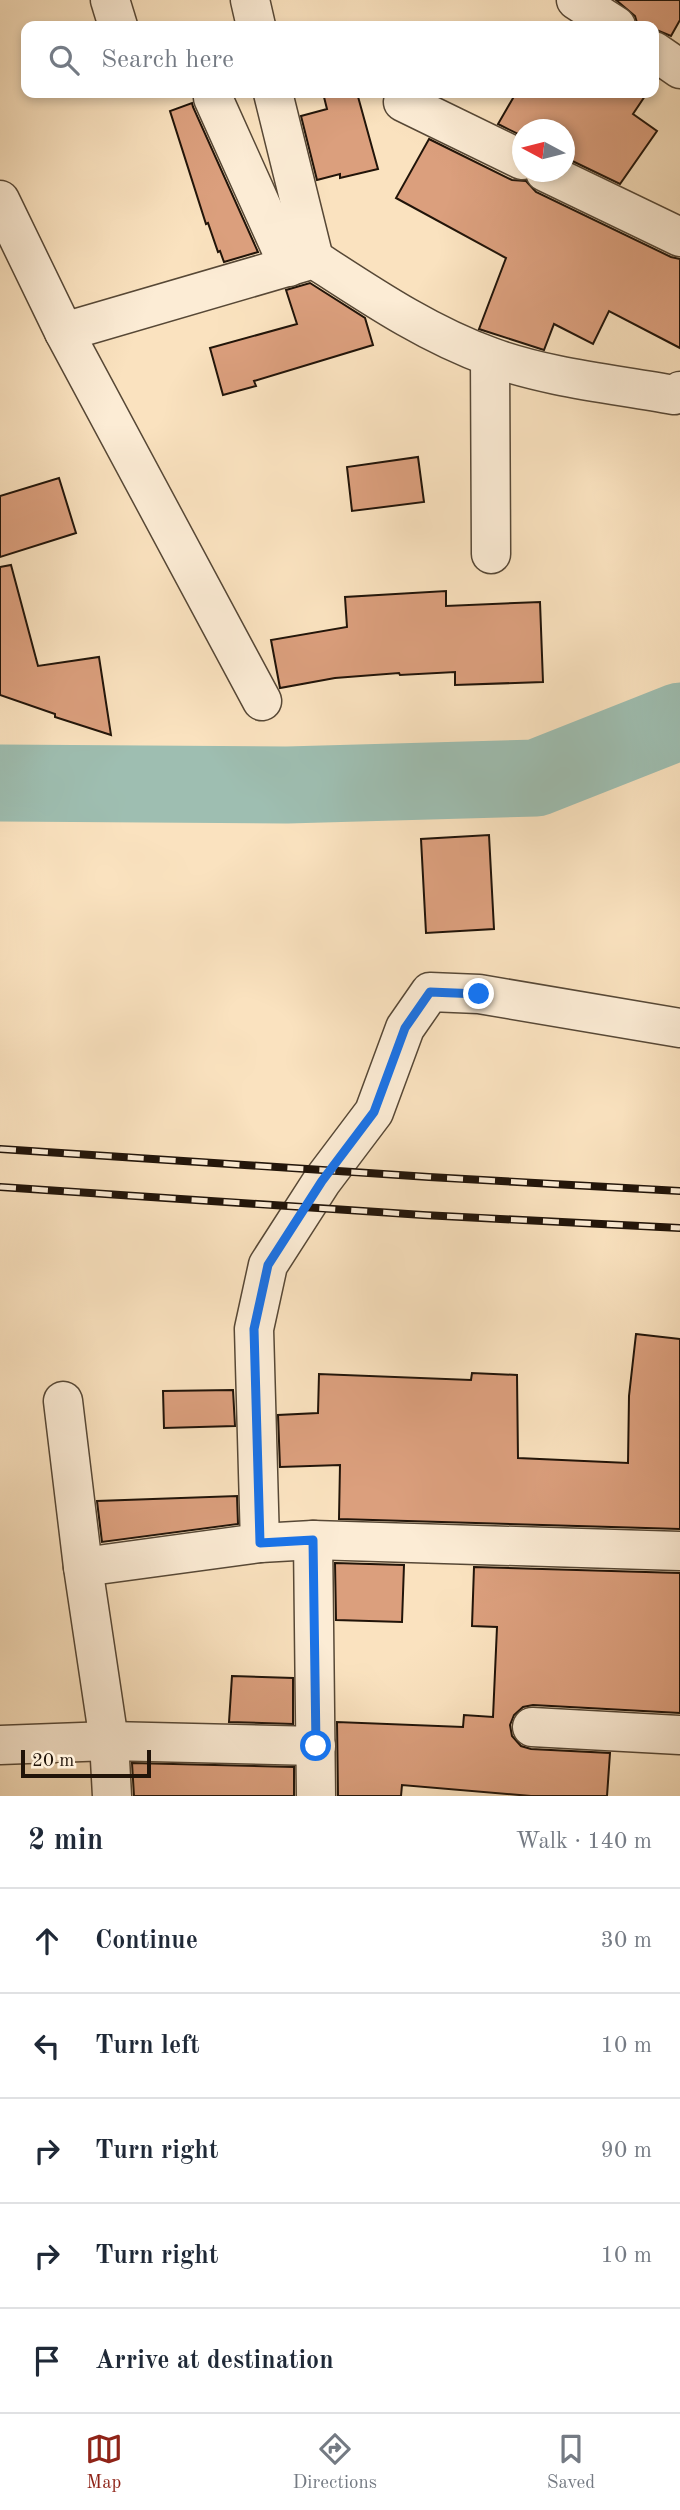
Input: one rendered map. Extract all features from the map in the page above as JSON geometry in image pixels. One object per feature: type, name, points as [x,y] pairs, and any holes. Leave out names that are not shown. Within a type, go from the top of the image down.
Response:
[{"type":"street","points":[[110,0],[116,21]]},
{"type":"street","points":[[250,0],[255,21]]},
{"type":"street","points":[[576,0],[608,21]]},
{"type":"street","points":[[659,54],[680,69]]},
{"type":"street","points":[[214,98],[302,263],[407,318],[491,357],[529,369],[674,395],[680,391]]},
{"type":"street","points":[[274,98],[302,263]]},
{"type":"street","points":[[403,102],[512,155]]},
{"type":"street","points":[[566,182],[680,237]]},
{"type":"street","points":[[0,200],[10,248],[64,332],[262,701]]},
{"type":"street","points":[[64,332],[302,263]]},
{"type":"street","points":[[491,357],[491,554]]},
{"type":"street","points":[[260,1543],[254,1329],[268,1265],[322,1181],[374,1112],[405,1028],[430,992],[479,994],[680,1028]]},
{"type":"street","points":[[63,1401],[83,1567],[109,1741],[112,1796]]},
{"type":"street","points":[[313,1540],[316,1796]]},
{"type":"street","points":[[83,1567],[260,1543],[313,1540],[680,1551]]},
{"type":"street","points":[[533,1727],[680,1735]]},
{"type":"street","points":[[0,1745],[109,1741],[316,1746]]},
{"type":"building","points":[[616,0],[680,0],[680,20],[671,36],[659,31],[659,21],[636,21],[635,16]]},
{"type":"building","points":[[324,98],[358,98],[378,169],[340,178],[340,174],[317,180],[301,116],[327,109]]},
{"type":"building","points":[[513,98],[644,98],[633,114],[657,131],[620,184],[575,162],[575,119],[512,119],[512,131],[498,124]]},
{"type":"building","points":[[192,103],[258,252],[224,262],[220,251],[218,252],[208,223],[206,224],[170,111]]},
{"type":"building","points":[[429,139],[512,182],[527,182],[536,192],[680,259],[680,348],[609,311],[593,344],[554,324],[544,350],[479,329],[506,258],[396,198]]},
{"type":"building","points":[[310,283],[365,318],[373,345],[254,381],[256,386],[223,395],[210,348],[297,324],[286,290]]},
{"type":"building","points":[[418,457],[424,502],[352,511],[347,467]]},
{"type":"building","points":[[59,478],[76,533],[0,557],[0,496]]},
{"type":"building","points":[[11,565],[38,666],[99,657],[111,735],[0,695],[0,567]]},
{"type":"building","points":[[446,591],[446,606],[540,602],[543,682],[455,685],[455,672],[399,673],[335,678],[280,688],[271,640],[347,627],[345,597]]},
{"type":"building","points":[[489,835],[494,929],[426,933],[421,839]]},
{"type":"building","points":[[636,1334],[680,1339],[680,1529],[339,1519],[340,1465],[280,1467],[278,1415],[318,1413],[319,1374],[471,1380],[472,1373],[517,1375],[518,1458],[628,1463],[629,1396]]},
{"type":"building","points":[[233,1390],[235,1426],[164,1428],[163,1391]]},
{"type":"building","points":[[237,1496],[238,1524],[102,1542],[97,1501]]},
{"type":"building","points":[[335,1563],[404,1565],[402,1622],[336,1620]]},
{"type":"building","points":[[474,1567],[680,1573],[680,1713],[533,1705],[523,1707],[514,1715],[510,1725],[512,1736],[521,1746],[531,1749],[610,1753],[607,1796],[531,1796],[402,1785],[401,1796],[338,1796],[337,1722],[463,1727],[464,1715],[493,1717],[497,1627],[472,1626]]},
{"type":"building","points":[[232,1676],[293,1678],[293,1724],[229,1722]]},
{"type":"building","points":[[132,1763],[294,1767],[294,1796],[134,1796]]},
{"type":"waterway","points":[[0,783],[287,785],[536,778],[680,721]]},
{"type":"railway","points":[[0,1149],[680,1191]]},
{"type":"railway","points":[[0,1187],[423,1215],[680,1228]]},
{"type":"route","points":[[316,1746],[313,1540],[260,1543],[254,1329],[268,1265],[322,1181],[374,1112],[405,1028],[430,992],[479,994]]}]
